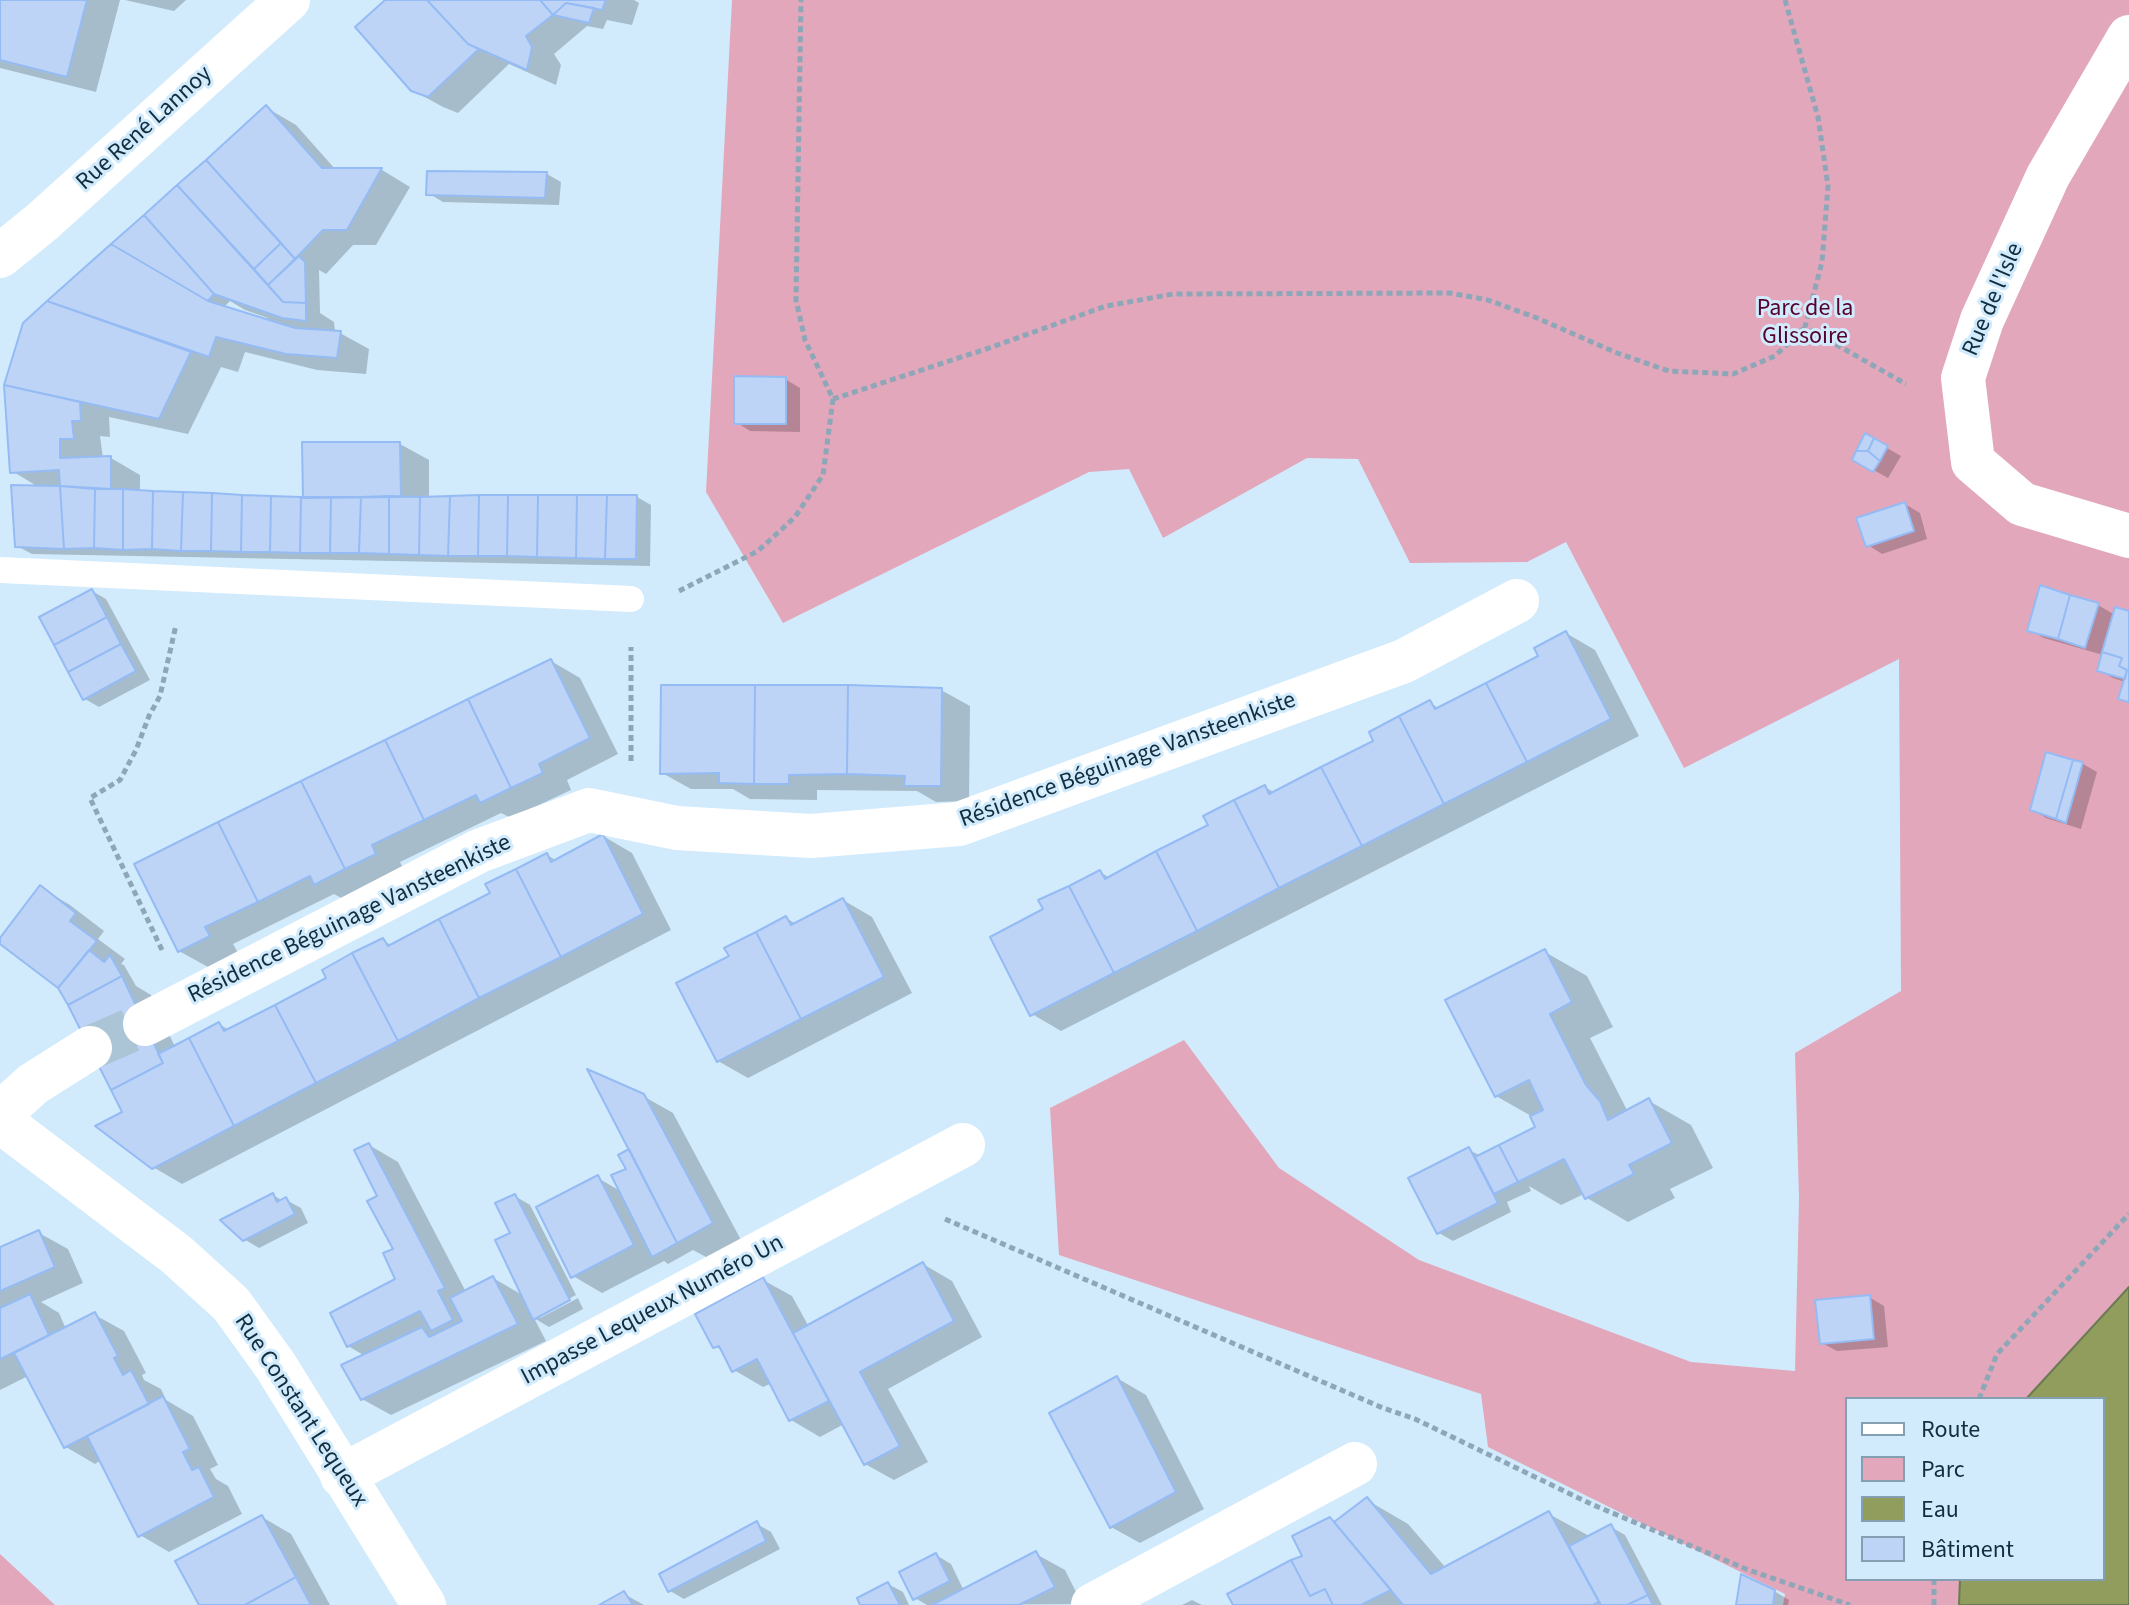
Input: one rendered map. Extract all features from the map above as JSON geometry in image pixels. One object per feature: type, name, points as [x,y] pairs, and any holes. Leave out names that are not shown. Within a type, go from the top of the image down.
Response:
[{"type":"street","name":"Rue René Lannoy","points":[[0,256],[42,222],[288,0]]},
{"type":"street","name":"Rue de l'Isle","points":[[2129,37],[2048,176],[1982,320],[1963,378],[1973,462],[2022,504],[2129,536]]},
{"type":"street","name":"Résidence Béguinage Vansteenkiste","points":[[145,1024],[479,851],[589,810],[677,828],[811,836],[959,824],[1404,661],[1517,601]]},
{"type":"street","points":[[0,1114],[33,1084],[90,1048]]},
{"type":"street","name":"Rue Constant Lequeux","points":[[0,1121],[177,1255],[231,1304],[275,1365],[424,1605]]},
{"type":"street","name":"Impasse Lequeux Numéro Un","points":[[342,1476],[963,1145]]},
{"type":"street","points":[[1093,1605],[1355,1464]]},
{"type":"lane","points":[[0,570],[631,599]]},
{"type":"path","points":[[630,818],[631,599],[670,596],[758,551],[795,517],[823,475],[833,399],[805,340],[796,300],[801,0]]},
{"type":"path","points":[[833,399],[1106,306],[1173,294],[1450,293],[1488,300],[1669,371],[1733,374],[1775,356],[1805,327],[1822,262],[1828,186],[1818,117],[1785,0]]},
{"type":"path","points":[[1805,327],[1903,381]]},
{"type":"path","points":[[187,578],[160,696],[120,780],[90,798],[187,1001]]},
{"type":"path","points":[[878,1191],[1415,1419],[1591,1504],[1746,1569],[1850,1605]]},
{"type":"path","points":[[1980,1397],[1997,1354],[2129,1214]]},
{"type":"path","points":[[1934,1581],[1934,1605]]},
{"type":"green space","name":"Parc de la Glissoire","points":[[732,0],[2129,0],[2129,1605],[1783,1605],[1785,1594],[1488,1447],[1481,1394],[1059,1255],[1050,1108],[1184,1040],[1279,1168],[1419,1260],[1691,1362],[1795,1371],[1799,1199],[1795,1053],[1901,991],[1899,659],[1684,768],[1566,542],[1527,562],[1410,563],[1358,459],[1307,458],[1163,538],[1129,469],[1089,472],[783,623],[706,492]]},
{"type":"green space","points":[[0,1554],[55,1605],[0,1605]]},
{"type":"water","points":[[2129,1287],[2129,1605],[1959,1605],[1960,1581],[2105,1581],[2105,1397],[2028,1397]]},
{"type":"building","points":[[0,0],[87,0],[67,77],[0,60]]},
{"type":"building","points":[[385,0],[427,0],[468,44],[479,49],[428,97],[411,91],[355,27]]},
{"type":"building","points":[[427,0],[540,0],[553,15],[526,36],[532,47],[527,70],[468,44]]},
{"type":"building","points":[[540,0],[606,0],[602,10],[566,3],[553,15]]},
{"type":"building","points":[[566,3],[594,8],[589,23],[553,15]]},
{"type":"building","points":[[266,105],[322,168],[382,168],[347,230],[323,230],[295,259],[206,160]]},
{"type":"building","points":[[206,160],[281,243],[254,269],[177,185]]},
{"type":"building","points":[[427,171],[547,172],[545,198],[426,195]]},
{"type":"building","points":[[177,185],[283,302],[306,303],[306,321],[282,318],[214,294],[144,215]]},
{"type":"building","points":[[144,215],[214,294],[208,301],[111,244]]},
{"type":"building","points":[[281,243],[295,259],[268,285],[254,269]]},
{"type":"building","points":[[111,244],[208,301],[295,328],[341,331],[337,358],[286,354],[216,337],[209,357],[47,301]]},
{"type":"building","points":[[299,256],[305,262],[306,303],[283,302],[268,285]]},
{"type":"building","points":[[47,301],[191,352],[159,419],[4,385],[23,323]]},
{"type":"building","points":[[734,376],[786,377],[786,424],[734,424]]},
{"type":"building","points":[[4,385],[80,402],[81,421],[72,421],[74,439],[60,439],[60,458],[111,456],[111,489],[60,486],[59,470],[10,473]]},
{"type":"building","points":[[1865,433],[1874,438],[1868,451],[1856,451]]},
{"type":"building","points":[[1874,438],[1888,446],[1880,461],[1868,451]]},
{"type":"building","points":[[302,442],[400,442],[401,497],[303,498]]},
{"type":"building","points":[[1856,451],[1868,451],[1880,461],[1873,472],[1852,460]]},
{"type":"building","points":[[11,485],[60,486],[64,549],[15,547]]},
{"type":"building","points":[[60,486],[95,489],[94,548],[64,549]]},
{"type":"building","points":[[95,489],[123,489],[123,550],[94,548]]},
{"type":"building","points":[[123,489],[153,491],[152,549],[123,550]]},
{"type":"building","points":[[153,491],[183,492],[181,551],[152,549]]},
{"type":"building","points":[[183,492],[212,493],[211,551],[181,551]]},
{"type":"building","points":[[212,493],[242,495],[241,552],[211,551]]},
{"type":"building","points":[[242,495],[271,496],[270,552],[241,552]]},
{"type":"building","points":[[479,495],[478,556],[448,556],[450,496]]},
{"type":"building","points":[[479,495],[508,495],[507,556],[478,556]]},
{"type":"building","points":[[508,495],[538,495],[537,557],[507,556]]},
{"type":"building","points":[[538,495],[577,495],[576,558],[537,557]]},
{"type":"building","points":[[577,495],[607,495],[605,559],[576,558]]},
{"type":"building","points":[[607,495],[637,495],[636,559],[605,559]]},
{"type":"building","points":[[271,496],[301,497],[300,553],[270,552]]},
{"type":"building","points":[[389,496],[420,497],[419,555],[389,554]]},
{"type":"building","points":[[389,496],[389,554],[359,553],[361,497]]},
{"type":"building","points":[[450,496],[448,556],[419,555],[420,497]]},
{"type":"building","points":[[301,497],[331,497],[330,553],[300,553]]},
{"type":"building","points":[[331,497],[361,497],[359,553],[330,553]]},
{"type":"building","points":[[1905,502],[1914,531],[1866,547],[1856,518]]},
{"type":"building","points":[[2040,585],[2070,595],[2058,639],[2027,631]]},
{"type":"building","points":[[92,589],[107,617],[54,645],[39,617]]},
{"type":"building","points":[[2070,595],[2099,603],[2085,648],[2058,639]]},
{"type":"building","points":[[2115,607],[2129,611],[2129,702],[2118,699],[2127,670],[2119,666],[2122,658],[2102,652]]},
{"type":"building","points":[[107,617],[121,644],[68,672],[54,645]]},
{"type":"building","points":[[1566,631],[1611,719],[1527,762],[1486,683],[1538,656],[1534,648]]},
{"type":"building","points":[[121,644],[136,671],[83,700],[68,672]]},
{"type":"building","points":[[2102,652],[2122,658],[2119,666],[2127,670],[2125,679],[2097,671]]},
{"type":"building","points":[[551,659],[590,738],[539,764],[543,773],[511,788],[468,699]]},
{"type":"building","points":[[1486,683],[1527,762],[1444,804],[1399,716],[1430,700],[1435,709]]},
{"type":"building","points":[[661,685],[755,685],[754,784],[719,783],[719,773],[660,774]]},
{"type":"building","points":[[755,685],[848,685],[847,774],[789,775],[789,784],[754,784]]},
{"type":"building","points":[[848,685],[942,688],[941,786],[904,786],[905,776],[847,774]]},
{"type":"building","points":[[468,699],[511,788],[480,803],[476,795],[424,820],[385,740]]},
{"type":"building","points":[[1399,716],[1444,804],[1362,846],[1321,767],[1373,741],[1369,732]]},
{"type":"building","points":[[385,740],[424,820],[372,845],[376,854],[345,869],[301,781]]},
{"type":"building","points":[[2046,752],[2073,760],[2056,819],[2030,810]]},
{"type":"building","points":[[2073,760],[2083,762],[2066,823],[2056,819]]},
{"type":"building","points":[[1321,767],[1362,846],[1279,888],[1234,800],[1265,785],[1269,794]]},
{"type":"building","points":[[301,781],[345,869],[314,885],[310,876],[258,902],[218,822]]},
{"type":"building","points":[[1234,800],[1279,888],[1197,931],[1156,851],[1208,825],[1203,816]]},
{"type":"building","points":[[218,822],[258,902],[205,927],[210,936],[178,952],[134,864]]},
{"type":"building","points":[[603,834],[643,914],[561,957],[516,869],[547,853],[551,862]]},
{"type":"building","points":[[1156,851],[1197,931],[1114,973],[1069,886],[1100,870],[1105,879]]},
{"type":"building","points":[[516,869],[561,957],[479,998],[439,919],[490,893],[485,884]]},
{"type":"building","points":[[40,885],[76,913],[70,921],[97,941],[58,988],[0,944],[0,938]]},
{"type":"building","points":[[1069,886],[1114,973],[1030,1016],[990,937],[1043,909],[1038,900]]},
{"type":"building","points":[[843,898],[884,977],[801,1019],[756,932],[786,916],[791,925]]},
{"type":"building","points":[[439,919],[479,998],[398,1041],[352,953],[383,938],[388,946]]},
{"type":"building","points":[[756,932],[801,1019],[717,1062],[676,983],[729,956],[724,948]]},
{"type":"building","points":[[1545,949],[1572,1002],[1550,1014],[1586,1085],[1600,1101],[1608,1120],[1649,1098],[1672,1143],[1629,1165],[1634,1174],[1585,1199],[1564,1159],[1518,1182],[1499,1145],[1535,1127],[1530,1116],[1543,1110],[1529,1080],[1495,1097],[1445,1000]]},
{"type":"building","points":[[89,950],[104,962],[110,955],[122,976],[68,1005],[58,988]]},
{"type":"building","points":[[352,953],[398,1041],[316,1083],[275,1005],[326,978],[322,970]]},
{"type":"building","points":[[122,976],[163,1063],[111,1090],[68,1005]]},
{"type":"building","points":[[275,1005],[316,1083],[234,1126],[189,1038],[219,1022],[224,1031]]},
{"type":"building","points":[[189,1038],[234,1126],[152,1169],[95,1126],[122,1112],[111,1090],[163,1063],[158,1054]]},
{"type":"building","points":[[587,1069],[644,1094],[713,1223],[677,1243]]},
{"type":"building","points":[[369,1143],[445,1288],[438,1291],[453,1320],[431,1331],[420,1311],[347,1347],[330,1313],[395,1279],[383,1253],[393,1249],[367,1201],[377,1196],[354,1150]]},
{"type":"building","points":[[1499,1145],[1518,1182],[1494,1194],[1475,1157]]},
{"type":"building","points":[[1469,1147],[1498,1203],[1437,1234],[1408,1178]]},
{"type":"building","points":[[629,1149],[677,1243],[652,1257],[611,1175],[626,1169],[618,1155]]},
{"type":"building","points":[[598,1175],[634,1245],[571,1278],[536,1207]]},
{"type":"building","points":[[273,1193],[277,1202],[286,1197],[295,1214],[243,1241],[220,1220]]},
{"type":"building","points":[[515,1194],[570,1300],[533,1320],[495,1240],[510,1233],[495,1203]]},
{"type":"building","points":[[39,1230],[55,1267],[0,1291],[0,1247]]},
{"type":"building","points":[[923,1262],[954,1321],[860,1372],[900,1446],[864,1465],[793,1333]]},
{"type":"building","points":[[493,1276],[518,1324],[361,1400],[341,1365],[422,1327],[429,1337],[462,1321],[450,1298]]},
{"type":"building","points":[[763,1277],[829,1401],[789,1421],[757,1359],[732,1372],[719,1346],[713,1348],[695,1314]]},
{"type":"building","points":[[30,1294],[49,1335],[0,1359],[0,1308]]},
{"type":"building","points":[[1870,1295],[1874,1339],[1820,1344],[1815,1300]]},
{"type":"building","points":[[95,1312],[118,1356],[114,1358],[123,1375],[131,1370],[149,1404],[64,1448],[14,1353]]},
{"type":"building","points":[[1117,1376],[1176,1492],[1110,1528],[1049,1413]]},
{"type":"building","points":[[163,1396],[190,1449],[183,1452],[192,1470],[199,1467],[214,1497],[138,1537],[87,1436]]},
{"type":"building","points":[[1367,1497],[1431,1574],[1549,1511],[1599,1602],[1593,1605],[1403,1605],[1334,1522]]},
{"type":"building","points":[[262,1515],[296,1577],[245,1605],[199,1605],[175,1561]]},
{"type":"building","points":[[1330,1517],[1391,1590],[1361,1605],[1333,1605],[1325,1589],[1310,1596],[1291,1560],[1302,1556],[1292,1536]]},
{"type":"building","points":[[757,1521],[766,1541],[668,1592],[659,1574]]},
{"type":"building","points":[[1611,1524],[1648,1595],[1627,1605],[1601,1605],[1569,1546]]},
{"type":"building","points":[[1036,1551],[1055,1587],[1019,1605],[932,1605]]},
{"type":"building","points":[[936,1553],[950,1581],[913,1600],[899,1572]]},
{"type":"building","points":[[1291,1560],[1310,1596],[1325,1589],[1333,1605],[1233,1605],[1227,1594]]},
{"type":"building","points":[[1741,1574],[1775,1590],[1773,1605],[1736,1605]]},
{"type":"building","points":[[296,1577],[311,1605],[245,1605]]},
{"type":"building","points":[[888,1582],[900,1605],[860,1605],[857,1598]]},
{"type":"building","points":[[624,1591],[633,1605],[599,1605]]},
{"type":"building","points":[[1648,1595],[1653,1605],[1627,1605]]},
{"type":"tunnel","points":[[90,1048],[145,1024]]}]
